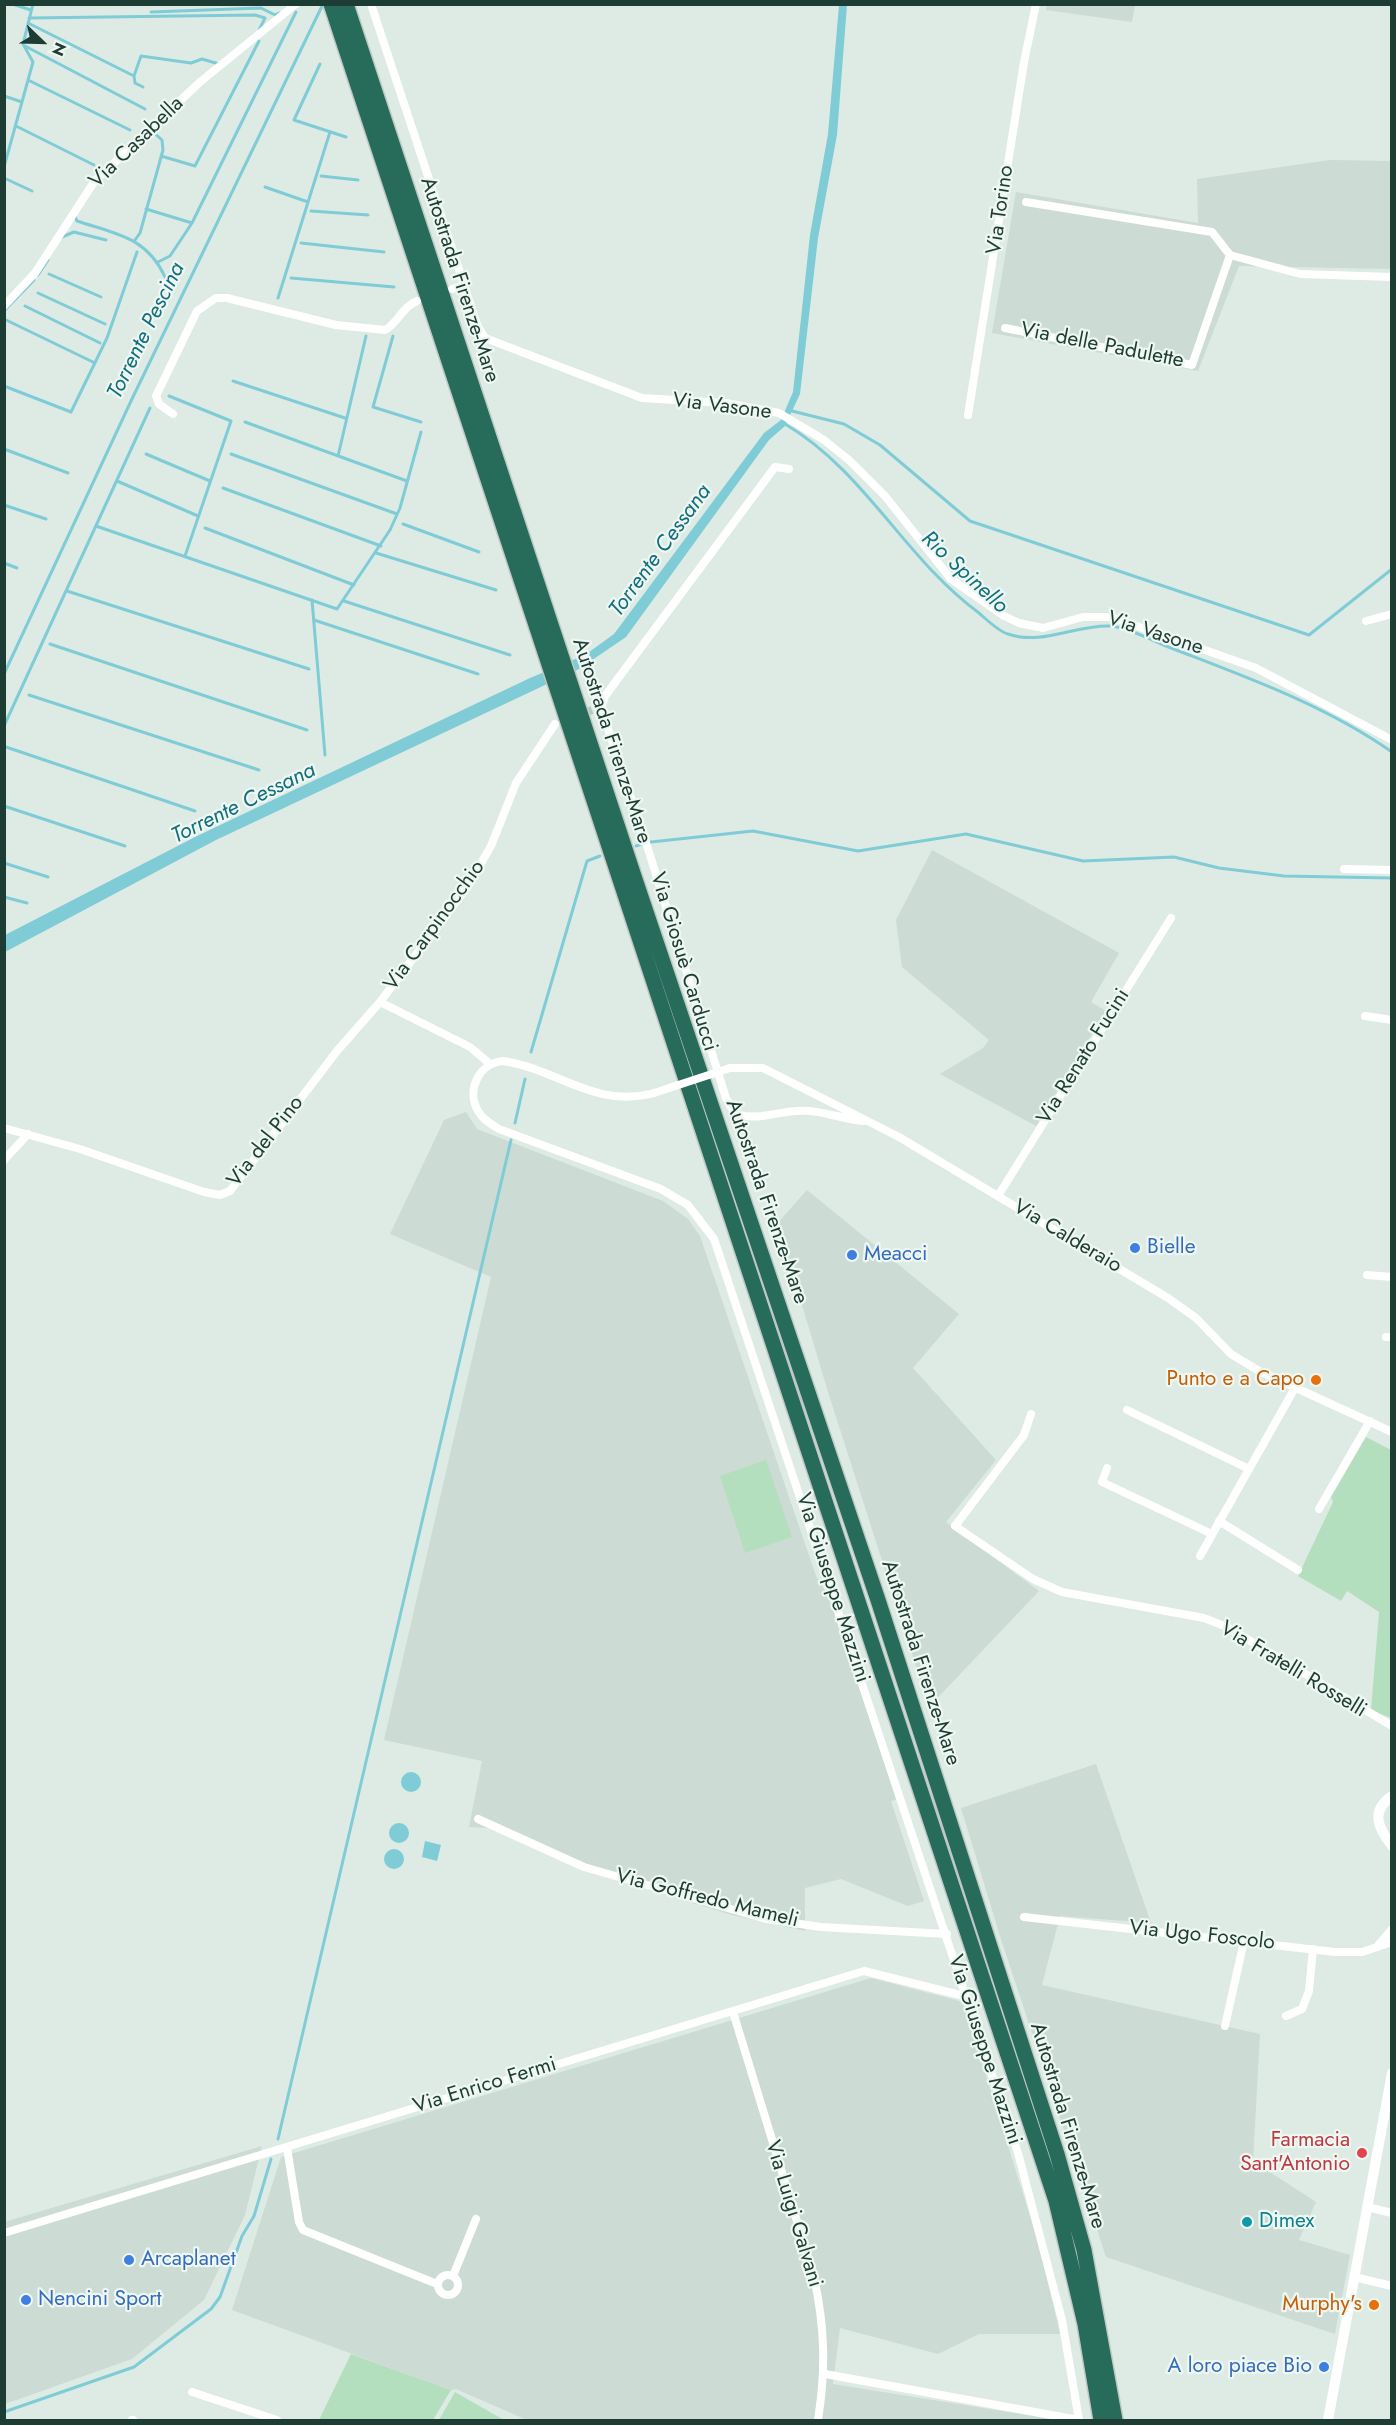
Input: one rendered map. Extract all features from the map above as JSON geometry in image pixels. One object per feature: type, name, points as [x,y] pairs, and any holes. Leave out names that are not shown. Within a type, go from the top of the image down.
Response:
[{"type":"highway","name":"Autostrada Firenze-Mare","points":[[331,4],[344,15],[1056,2201],[1085,2324],[1101,2421]]},
{"type":"highway","name":"Autostrada Firenze-Mare","points":[[562,680],[878,1600],[1057,2154],[1084,2250],[1115,2421]]},
{"type":"street","name":"Via Vasone","points":[[371,4],[479,330],[488,339],[642,398],[726,403],[779,413],[824,440],[849,460],[885,496],[951,579],[1004,616],[1019,623],[1043,628],[1083,617],[1111,617],[1256,668],[1392,740]]},
{"type":"street","name":"Via Torino","points":[[968,415],[1036,4]]},
{"type":"street","name":"Via Casabella","points":[[7,300],[35,273],[94,182],[200,82],[296,5]]},
{"type":"street","points":[[1026,202],[1212,232],[1230,255],[1314,276],[1392,277]]},
{"type":"street","name":"Via delle Padulette","points":[[1005,328],[1192,365],[1230,255]]},
{"type":"street","points":[[452,289],[465,285]]},
{"type":"street","points":[[173,414],[159,404],[156,396],[197,312],[210,300],[227,298],[336,325],[385,330],[410,304],[417,301]]},
{"type":"street","name":"Via Giosuè Carducci","points":[[789,469],[774,467],[604,696],[597,709],[649,852],[726,1098],[733,1110],[744,1116],[797,1110],[864,1121]]},
{"type":"street","points":[[1366,621],[1392,614]]},
{"type":"street","name":"Via Carpinocchio","points":[[380,1002],[479,868],[491,846],[516,783],[555,724]]},
{"type":"street","points":[[1344,870],[1392,870]]},
{"type":"street","name":"Via Renato Fucini","points":[[998,1196],[1171,918]]},
{"type":"street","points":[[380,1002],[473,1049],[490,1064]]},
{"type":"street","name":"Via del Pino","points":[[28,1134],[204,1192],[225,1194],[234,1186],[337,1051],[380,1002]]},
{"type":"street","points":[[1365,1016],[1392,1020]]},
{"type":"street","name":"Via Calderaio","points":[[490,1064],[509,1062],[608,1096],[634,1097],[654,1093],[730,1068],[763,1068],[935,1157],[1168,1298],[1196,1318],[1231,1354],[1259,1371],[1392,1432]]},
{"type":"street","name":"Via Giuseppe Mazzini","points":[[490,1064],[479,1074],[473,1088],[474,1104],[487,1121],[506,1132],[661,1189],[688,1205],[714,1239],[1018,2153],[1062,2320],[1079,2420]]},
{"type":"street","points":[[4,1128],[28,1134],[4,1160]]},
{"type":"street","points":[[1367,1275],[1392,1277]]},
{"type":"street","points":[[1200,1556],[1296,1386]]},
{"type":"street","points":[[1127,1410],[1249,1468]]},
{"type":"street","name":"Via Fratelli Rosselli","points":[[1031,1414],[1024,1435],[955,1526],[1033,1579],[1062,1592],[1204,1618],[1227,1627],[1392,1726]]},
{"type":"street","points":[[1319,1509],[1370,1421]]},
{"type":"street","points":[[1107,1468],[1102,1482],[1212,1534]]},
{"type":"street","points":[[1219,1521],[1298,1569]]},
{"type":"street","points":[[1392,1796],[1380,1807],[1377,1820],[1381,1833],[1392,1846]]},
{"type":"street","name":"Via Goffredo Mameli","points":[[478,1819],[584,1867],[766,1918],[820,1927],[947,1934]]},
{"type":"street","name":"Via Ugo Foscolo","points":[[1024,1917],[1313,1949],[1362,1952],[1378,1944],[1392,1942]]},
{"type":"street","points":[[1378,1944],[1392,1929]]},
{"type":"street","points":[[1225,2025],[1244,1941]]},
{"type":"street","points":[[1286,2016],[1302,2009],[1309,1991],[1313,1949]]},
{"type":"street","name":"Via Enrico Fermi","points":[[6,2234],[497,2081],[864,1971],[964,1996]]},
{"type":"street","name":"Via Luigi Galvani","points":[[733,2012],[814,2277],[821,2311],[825,2374],[818,2421]]},
{"type":"street","points":[[1328,2421],[1367,2207],[1388,2112],[1392,2073]]},
{"type":"street","points":[[287,2148],[299,2222],[303,2230],[437,2284],[442,2294],[452,2294],[458,2287],[453,2276],[476,2219]]},
{"type":"street","points":[[1367,2207],[1392,2213]]},
{"type":"street","points":[[437,2284],[442,2276],[453,2276]]},
{"type":"street","points":[[1354,2277],[1392,2286]]},
{"type":"street","points":[[825,2374],[1079,2420]]},
{"type":"street","points":[[192,2392],[277,2421]]},
{"type":"shaded area","points":[[1047,4],[1135,5],[1132,22],[1046,10]]},
{"type":"shaded area","points":[[1330,160],[1391,161],[1391,269],[1239,266],[1198,371],[992,333],[1016,192],[1198,223],[1197,179]]},
{"type":"shaded area","points":[[932,850],[1119,953],[1091,1002],[1106,1011],[1036,1126],[940,1074],[983,1048],[989,1040],[902,967],[896,920]]},
{"type":"shaded area","points":[[466,1112],[477,1129],[663,1201],[688,1219],[700,1236],[816,1576],[831,1600],[898,1799],[891,1801],[924,1901],[908,1906],[841,1879],[805,1888],[805,1931],[732,1915],[584,1870],[489,1828],[469,1827],[482,1761],[384,1740],[491,1277],[390,1234],[444,1120]]},
{"type":"shaded area","points":[[807,1190],[959,1314],[913,1368],[996,1460],[946,1522],[1039,1591],[929,1707],[794,1278],[775,1226]]},
{"type":"shaded area","points":[[1096,1764],[1151,1923],[1060,1916],[1042,1985],[1260,2034],[1253,2161],[1316,2202],[1299,2240],[1350,2255],[1335,2334],[1106,2257],[1000,1936],[961,1808]]},
{"type":"shaded area","points":[[871,1978],[963,2002],[1040,2248],[1060,2334],[979,2334],[938,2354],[840,2328],[833,2384],[1058,2420],[527,2420],[456,2389],[451,2390],[232,2310],[281,2157]]},
{"type":"shaded area","points":[[262,2146],[245,2215],[204,2300],[132,2359],[5,2404],[4,2222]]},
{"type":"green space","points":[[1366,1437],[1391,1450],[1391,1718],[1371,1710],[1379,1612],[1347,1591],[1341,1601],[1298,1576],[1333,1502],[1331,1497]]},
{"type":"green space","points":[[766,1460],[792,1537],[745,1553],[720,1476]]},
{"type":"green space","points":[[351,2354],[451,2390],[433,2420],[319,2420]]},
{"type":"green space","points":[[455,2392],[504,2420],[439,2420]]},
{"type":"water","points":[[839,5],[847,5],[837,135],[818,238],[800,394],[785,426],[769,440],[626,637],[579,669],[216,840],[5,952],[5,935],[197,836],[530,678],[585,655],[614,634],[764,433],[781,420],[793,392],[810,235],[828,134]]},
{"type":"water","points":[[411,1772],[418,1775],[421,1782],[418,1789],[411,1792],[404,1789],[401,1782],[404,1775]]},
{"type":"water","points":[[399,1823],[406,1826],[409,1833],[406,1840],[399,1843],[392,1840],[389,1833],[392,1826]]},
{"type":"water","points":[[425,1841],[441,1845],[437,1861],[422,1857]]},
{"type":"water","points":[[394,1849],[401,1852],[404,1859],[401,1866],[394,1869],[387,1866],[384,1859],[387,1852]]},
{"type":"waterway","points":[[12,4],[31,10]]},
{"type":"waterway","points":[[4,167],[33,62],[23,44],[33,4]]},
{"type":"waterway","name":"Torrente Pescina","points":[[4,674],[131,401],[323,4]]},
{"type":"waterway","points":[[151,12],[261,8],[275,15],[280,13]]},
{"type":"waterway","points":[[158,262],[170,256],[192,223],[296,12]]},
{"type":"waterway","points":[[29,18],[255,15],[265,18],[259,30]]},
{"type":"waterway","points":[[28,23],[134,76]]},
{"type":"waterway","points":[[161,156],[195,166],[259,41]]},
{"type":"waterway","points":[[25,46],[145,109]]},
{"type":"waterway","points":[[143,87],[135,83],[134,76],[141,56],[191,63],[202,59],[219,64]]},
{"type":"waterway","points":[[320,64],[294,120],[346,137]]},
{"type":"waterway","points":[[28,80],[130,130]]},
{"type":"waterway","points":[[4,96],[22,102]]},
{"type":"waterway","points":[[16,126],[94,165]]},
{"type":"waterway","points":[[135,240],[140,233],[163,150],[162,140],[152,131]]},
{"type":"waterway","points":[[278,298],[330,132]]},
{"type":"waterway","points":[[321,176],[358,180]]},
{"type":"waterway","points":[[4,178],[32,191]]},
{"type":"waterway","points":[[265,187],[308,202]]},
{"type":"waterway","points":[[146,209],[192,223]]},
{"type":"waterway","points":[[311,211],[368,215]]},
{"type":"waterway","points":[[75,217],[77,221],[117,234],[140,245],[158,264],[165,277]]},
{"type":"waterway","points":[[62,237],[74,232],[106,240]]},
{"type":"waterway","points":[[301,243],[384,252]]},
{"type":"waterway","points":[[4,386],[71,412],[107,338],[137,252]]},
{"type":"waterway","points":[[38,275],[48,260]]},
{"type":"waterway","points":[[49,274],[101,297]]},
{"type":"waterway","points":[[291,278],[394,287]]},
{"type":"waterway","points":[[4,311],[34,280]]},
{"type":"waterway","points":[[38,293],[105,324]]},
{"type":"waterway","points":[[25,306],[100,343]]},
{"type":"waterway","points":[[4,319],[95,363]]},
{"type":"waterway","points":[[338,456],[366,336]]},
{"type":"waterway","points":[[393,336],[373,407],[421,422]]},
{"type":"waterway","points":[[233,381],[345,418]]},
{"type":"waterway","points":[[169,396],[231,421],[185,556]]},
{"type":"waterway","points":[[4,726],[150,408]]},
{"type":"waterway","points":[[792,411],[844,424],[880,445],[970,521],[1309,635],[1392,569]]},
{"type":"waterway","points":[[245,422],[407,481]]},
{"type":"waterway","name":"Rio Spinello","points":[[785,424],[813,443],[839,466],[929,567],[953,591],[1004,633],[1034,638],[1098,626],[1126,629],[1284,693],[1340,720],[1392,752]]},
{"type":"waterway","points":[[96,526],[337,609],[390,530],[400,508],[421,432]]},
{"type":"waterway","points":[[4,449],[68,473]]},
{"type":"waterway","points":[[146,454],[210,481]]},
{"type":"waterway","points":[[231,454],[397,514]]},
{"type":"waterway","points":[[117,481],[198,516]]},
{"type":"waterway","points":[[223,488],[381,546]]},
{"type":"waterway","points":[[4,505],[46,519]]},
{"type":"waterway","points":[[403,524],[479,552]]},
{"type":"waterway","points":[[205,528],[354,585]]},
{"type":"waterway","points":[[376,553],[496,590]]},
{"type":"waterway","points":[[4,563],[17,568]]},
{"type":"waterway","points":[[67,591],[309,669]]},
{"type":"waterway","points":[[312,600],[325,755]]},
{"type":"waterway","points":[[344,601],[510,655]]},
{"type":"waterway","points":[[314,620],[478,674]]},
{"type":"waterway","points":[[50,644],[307,730]]},
{"type":"waterway","points":[[29,695],[259,770]]},
{"type":"waterway","name":"Torrente Cessana","points":[[6,747],[195,811]]},
{"type":"waterway","points":[[4,806],[125,846]]},
{"type":"waterway","points":[[651,842],[753,831],[858,851],[966,834],[1083,861],[1174,857],[1219,868],[1284,876],[1390,878]]},
{"type":"waterway","points":[[636,846],[642,844]]},
{"type":"waterway","points":[[531,1052],[587,861],[600,856]]},
{"type":"waterway","points":[[4,863],[48,877]]},
{"type":"waterway","points":[[4,897],[27,903]]},
{"type":"waterway","points":[[515,1123],[525,1079]]},
{"type":"waterway","points":[[278,2139],[511,1140]]},
{"type":"waterway","points":[[4,2412],[134,2367],[211,2309],[220,2297],[242,2236],[254,2216],[271,2159]]},
{"type":"tunnel","points":[[578,716],[592,710]]},
{"type":"place","name":"Bielle","points":[[1135,1248]]},
{"type":"place","name":"Meacci","points":[[852,1255]]},
{"type":"place","name":"Punto e a Capo","points":[[1316,1380]]},
{"type":"place","name":"Farmacia Sant'Antonio","points":[[1362,2153]]},
{"type":"place","name":"Dimex","points":[[1247,2222]]},
{"type":"place","name":"Arcaplanet","points":[[129,2260]]},
{"type":"place","name":"Nencini Sport","points":[[26,2300]]},
{"type":"place","name":"Murphy's","points":[[1374,2305]]},
{"type":"place","name":"A loro piace Bio","points":[[1324,2367]]}]
